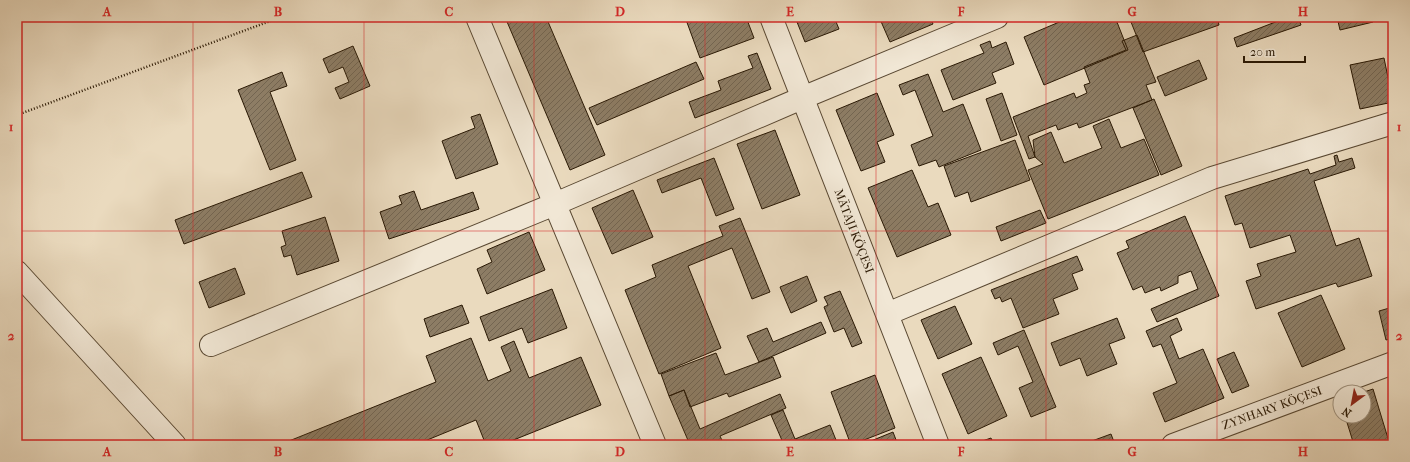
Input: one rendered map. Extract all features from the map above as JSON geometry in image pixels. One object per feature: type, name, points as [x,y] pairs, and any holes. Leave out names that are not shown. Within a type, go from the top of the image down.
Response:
[{"type":"street","points":[[477,17],[654,445]]},
{"type":"street","name":"MÄTAJI KÖÇESI","points":[[771,17],[938,445]]},
{"type":"street","points":[[211,345],[555,204],[802,98],[997,17]]},
{"type":"street","points":[[887,314],[1212,178],[1393,123]]},
{"type":"street","points":[[17,272],[175,445]]},
{"type":"street","name":"ZYNHARY KÖÇESI","points":[[1173,445],[1393,363]]},
{"type":"path","points":[[17,115],[281,17]]},
{"type":"building","points":[[505,17],[546,17],[605,155],[570,170]]},
{"type":"building","points":[[685,17],[746,17],[754,38],[700,58]]},
{"type":"building","points":[[795,17],[834,17],[839,29],[805,42]]},
{"type":"building","points":[[879,17],[930,17],[933,24],[890,42]]},
{"type":"building","points":[[1071,17],[1115,17],[1128,50],[1044,85],[1024,37]]},
{"type":"building","points":[[1129,17],[1217,17],[1219,25],[1143,52]]},
{"type":"building","points":[[1277,17],[1298,17],[1301,25],[1237,47],[1234,38],[1278,21]]},
{"type":"building","points":[[1337,17],[1371,17],[1373,22],[1340,30]]},
{"type":"building","points":[[1137,35],[1156,82],[1146,85],[1152,100],[1079,128],[1077,123],[1058,130],[1056,125],[1028,136],[1035,157],[1029,159],[1013,117],[1074,93],[1076,98],[1087,93],[1084,85],[1090,83],[1084,67],[1126,50],[1122,41]]},
{"type":"building","points":[[990,41],[992,48],[1006,42],[1014,64],[992,73],[996,83],[953,100],[941,70],[984,53],[980,45]]},
{"type":"building","points":[[353,46],[370,86],[340,99],[335,88],[349,82],[343,67],[329,73],[323,59]]},
{"type":"building","points":[[757,53],[771,89],[695,118],[689,102],[721,90],[718,81],[753,68],[748,56]]},
{"type":"building","points":[[1384,58],[1393,102],[1360,109],[1350,65]]},
{"type":"building","points":[[1199,60],[1207,79],[1165,96],[1157,77]]},
{"type":"building","points":[[696,62],[704,79],[597,125],[589,108]]},
{"type":"building","points":[[282,72],[287,86],[270,92],[296,160],[270,170],[238,90]]},
{"type":"building","points":[[928,74],[943,112],[963,104],[981,150],[939,167],[936,160],[919,166],[911,145],[933,136],[915,90],[903,95],[899,85]]},
{"type":"building","points":[[877,93],[894,135],[877,142],[885,162],[861,171],[836,110]]},
{"type":"building","points":[[1002,93],[1017,135],[1001,141],[986,99]]},
{"type":"building","points":[[1154,99],[1182,166],[1161,175],[1133,108]]},
{"type":"building","points":[[480,114],[498,164],[456,179],[442,141],[475,128],[471,117]]},
{"type":"building","points":[[1109,119],[1121,148],[1144,139],[1159,175],[1048,219],[1028,170],[1043,164],[1035,157],[1033,140],[1051,132],[1064,163],[1102,148],[1093,126]]},
{"type":"building","points":[[775,130],[800,195],[762,209],[737,144]]},
{"type":"building","points":[[1015,140],[1030,180],[971,202],[968,192],[955,197],[944,166]]},
{"type":"building","points":[[1337,155],[1339,162],[1352,158],[1355,168],[1314,181],[1336,246],[1359,238],[1372,276],[1338,287],[1336,283],[1256,309],[1246,281],[1261,276],[1257,264],[1296,252],[1290,235],[1250,248],[1242,223],[1235,225],[1225,196],[1308,169],[1310,174],[1336,165],[1334,156]]},
{"type":"building","points":[[714,158],[734,209],[716,216],[701,178],[662,193],[657,180]]},
{"type":"building","points":[[912,170],[928,207],[938,203],[951,235],[897,257],[868,188]]},
{"type":"building","points":[[302,172],[312,197],[184,244],[175,220]]},
{"type":"building","points":[[633,190],[653,237],[612,254],[592,208]]},
{"type":"building","points":[[414,191],[421,210],[473,192],[479,209],[389,239],[380,212],[402,204],[399,196]]},
{"type":"building","points":[[1040,210],[1046,223],[1001,241],[996,227]]},
{"type":"building","points":[[1185,216],[1219,296],[1157,322],[1151,309],[1198,289],[1191,271],[1178,276],[1178,283],[1161,291],[1160,287],[1145,293],[1142,286],[1133,290],[1117,253],[1129,248],[1126,241]]},
{"type":"building","points":[[325,217],[339,261],[297,275],[291,255],[284,257],[281,247],[286,245],[282,231]]},
{"type":"building","points":[[740,218],[770,292],[752,299],[732,248],[688,266],[721,348],[659,374],[625,290],[656,277],[652,265],[723,236],[719,226]]},
{"type":"building","points":[[529,232],[545,270],[487,294],[477,269],[492,262],[487,250]]},
{"type":"building","points":[[1077,256],[1083,270],[1072,274],[1078,289],[1053,299],[1059,314],[1023,328],[1011,298],[1002,302],[1000,297],[995,299],[991,290]]},
{"type":"building","points":[[235,268],[245,294],[209,308],[199,282]]},
{"type":"building","points":[[807,276],[817,301],[791,313],[780,287]]},
{"type":"building","points":[[552,289],[567,328],[528,343],[522,328],[489,341],[480,317]]},
{"type":"building","points":[[840,291],[862,343],[852,347],[844,328],[834,332],[824,307],[828,305],[824,297]]},
{"type":"building","points":[[1321,295],[1345,349],[1302,367],[1278,313]]},
{"type":"building","points":[[462,305],[469,323],[430,337],[424,319]]},
{"type":"building","points":[[955,306],[972,344],[938,359],[921,320]]},
{"type":"building","points":[[1393,307],[1393,338],[1386,340],[1379,311]]},
{"type":"building","points":[[1117,318],[1125,338],[1109,344],[1117,364],[1087,376],[1080,358],[1060,366],[1051,343]]},
{"type":"building","points":[[1177,318],[1182,330],[1170,336],[1179,359],[1203,349],[1224,398],[1165,422],[1153,393],[1177,383],[1161,344],[1153,347],[1146,331]]},
{"type":"building","points":[[821,322],[826,333],[759,362],[747,336],[767,328],[773,342]]},
{"type":"building","points":[[1024,330],[1056,407],[1031,417],[1019,388],[1033,382],[1018,346],[998,355],[993,343]]},
{"type":"building","points":[[471,338],[488,381],[511,371],[501,347],[514,341],[529,378],[581,357],[601,405],[501,445],[486,445],[476,420],[415,445],[279,445],[436,382],[426,356]]},
{"type":"building","points":[[1234,352],[1249,386],[1232,393],[1217,359]]},
{"type":"building","points":[[716,353],[725,375],[773,357],[781,377],[729,397],[727,393],[690,407],[684,390],[669,396],[661,374]]},
{"type":"building","points":[[981,357],[1007,416],[968,434],[942,374]]},
{"type":"building","points":[[875,375],[895,428],[851,445],[831,392]]},
{"type":"building","points":[[1372,389],[1390,445],[1354,445],[1347,424],[1372,424]]},
{"type":"building","points":[[684,390],[700,429],[780,394],[786,408],[720,436],[724,445],[690,445],[669,396]]},
{"type":"building","points":[[783,410],[795,439],[830,425],[838,445],[784,445],[771,415]]},
{"type":"building","points":[[893,432],[898,445],[861,445]]},
{"type":"building","points":[[1111,434],[1114,442],[1106,445],[1081,445]]},
{"type":"building","points":[[991,438],[994,445],[974,445],[974,444]]}]
